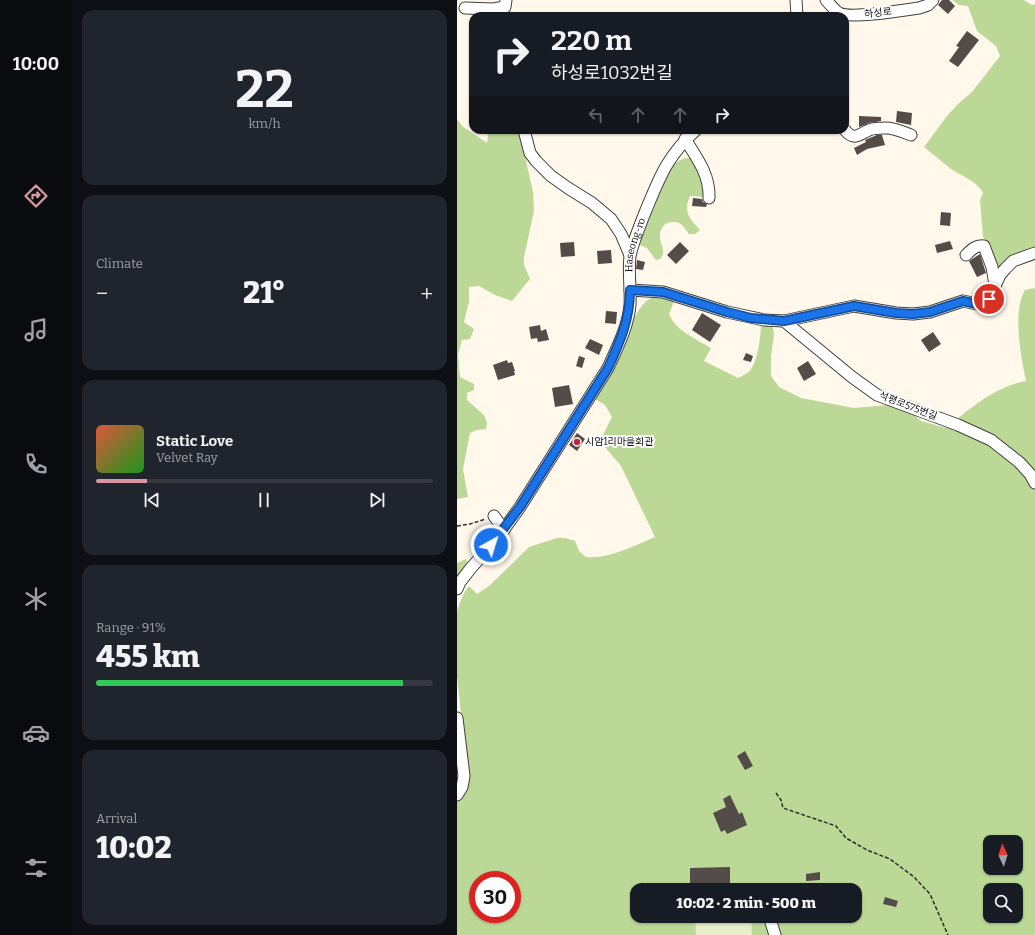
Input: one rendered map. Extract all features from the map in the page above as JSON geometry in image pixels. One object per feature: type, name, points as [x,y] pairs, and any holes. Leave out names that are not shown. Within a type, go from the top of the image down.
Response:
[{"type":"street","points":[[796,0],[797,12]]},
{"type":"street","name":"하성로","points":[[826,0],[838,12]]},
{"type":"street","name":"하성로","points":[[849,15],[862,15],[919,8],[928,5],[933,0]]},
{"type":"street","points":[[465,8],[506,8]]},
{"type":"street","points":[[848,134],[859,136],[869,130],[886,128],[911,135]]},
{"type":"street","points":[[525,134],[530,153],[551,176],[593,203],[611,219],[621,234],[630,255]]},
{"type":"street","name":"Haseong-ro","points":[[457,589],[460,582],[471,568],[504,530],[570,430],[608,368],[627,323],[630,305],[630,255],[660,176],[671,157],[685,139],[691,134]]},
{"type":"street","points":[[685,139],[706,176],[709,198]]},
{"type":"street","points":[[966,255],[975,247],[984,246],[992,267],[995,285]]},
{"type":"street","points":[[630,290],[663,292],[733,314],[758,319],[784,321],[854,306],[896,313],[913,314],[930,312],[963,301],[977,304],[984,303],[989,299],[995,285],[1005,269],[1013,261],[1035,253]]},
{"type":"street","name":"석평로575번길","points":[[784,321],[852,377],[877,395],[958,425],[991,440],[1019,462],[1035,483]]},
{"type":"street","points":[[494,516],[504,530]]},
{"type":"street","points":[[457,718],[464,776],[462,787],[457,795]]},
{"type":"street","points":[[771,923],[775,935]]},
{"type":"path","points":[[776,793],[781,800],[783,808],[836,826],[846,838],[867,850],[890,859],[914,877],[930,894],[948,935]]},
{"type":"green space","points":[[952,0],[1024,0],[1032,5],[1035,4],[1035,248],[998,270],[989,246],[983,237],[980,200],[983,193],[977,185],[951,169],[924,147],[947,116],[972,92],[1000,56],[996,46],[977,31],[968,6],[959,5]]},
{"type":"green space","points":[[457,119],[462,126],[469,131],[469,134],[474,134],[487,143],[487,134],[519,134],[533,192],[534,211],[524,257],[524,265],[530,279],[512,301],[495,295],[479,286],[469,287],[469,302],[464,322],[474,329],[470,339],[462,340],[458,354],[460,377],[474,384],[474,390],[467,393],[467,400],[484,415],[487,423],[486,429],[477,430],[470,433],[463,469],[468,497],[457,499]]},
{"type":"green space","points":[[686,158],[692,158],[695,161],[706,197],[690,196],[687,206],[687,211],[690,218],[700,230],[695,234],[689,234],[678,222],[669,222],[664,225],[660,232],[663,254],[660,259],[656,260],[647,248],[640,245],[641,239],[669,171],[676,163]]},
{"type":"green space","points":[[1035,288],[1035,935],[457,935],[457,802],[466,787],[466,761],[457,676],[457,612],[462,598],[469,586],[477,594],[489,586],[529,547],[557,538],[565,538],[575,541],[579,551],[586,557],[595,557],[612,554],[630,548],[655,537],[621,466],[600,441],[612,417],[605,405],[595,399],[613,369],[634,318],[646,302],[653,297],[658,296],[675,299],[669,314],[672,320],[687,334],[711,348],[704,361],[738,378],[749,372],[756,360],[759,347],[761,323],[772,323],[774,334],[771,356],[771,376],[779,387],[801,398],[854,408],[888,405],[912,413],[921,421],[946,428],[983,399],[1004,388],[1026,381],[1020,347],[1018,322],[1021,299],[1025,290]]},
{"type":"green space","points":[[466,559],[468,563],[457,576],[457,563]]},
{"type":"green space","points":[[695,923],[751,923],[752,935],[696,935]]},
{"type":"building","points":[[942,0],[949,0],[955,6],[948,14],[938,5]]},
{"type":"building","points":[[967,31],[979,40],[958,67],[949,61],[959,47],[956,46]]},
{"type":"building","points":[[897,111],[912,113],[911,125],[896,122]]},
{"type":"building","points":[[859,116],[881,117],[881,121],[869,123],[859,127]]},
{"type":"building","points":[[877,135],[882,135],[885,145],[867,149],[857,155],[854,148],[866,142],[865,140]]},
{"type":"building","points":[[693,198],[702,199],[703,202],[707,204],[706,207],[692,206]]},
{"type":"building","points":[[941,212],[951,213],[950,226],[940,225]]},
{"type":"building","points":[[950,241],[953,249],[937,253],[935,245]]},
{"type":"building","points":[[574,242],[575,256],[561,257],[560,243]]},
{"type":"building","points":[[680,242],[689,251],[676,264],[667,255]]},
{"type":"building","points":[[611,250],[612,263],[598,264],[597,251]]},
{"type":"building","points":[[980,254],[986,273],[977,277],[969,261]]},
{"type":"building","points":[[637,260],[645,262],[643,270],[636,269]]},
{"type":"building","points":[[606,311],[617,312],[616,324],[605,323]]},
{"type":"building","points":[[702,313],[721,325],[710,342],[692,330]]},
{"type":"building","points":[[540,325],[541,331],[546,329],[549,340],[538,342],[537,338],[531,339],[529,327]]},
{"type":"building","points":[[933,332],[941,344],[929,352],[921,340]]},
{"type":"building","points":[[590,339],[603,345],[599,355],[585,348]]},
{"type":"building","points":[[746,353],[753,356],[751,362],[743,360]]},
{"type":"building","points":[[579,356],[585,358],[582,368],[576,366]]},
{"type":"building","points":[[507,360],[508,363],[512,362],[515,375],[498,380],[493,365]]},
{"type":"building","points":[[808,361],[816,374],[804,381],[797,368]]},
{"type":"building","points":[[569,385],[573,404],[555,407],[552,388]]},
{"type":"building","name":"시암1리마을회관","points":[[577,433],[585,439],[577,451],[569,445]]},
{"type":"building","points":[[745,751],[753,766],[745,770],[737,756]]},
{"type":"building","points":[[730,795],[739,814],[742,812],[747,825],[727,834],[725,830],[721,832],[713,813],[726,807],[723,799]]},
{"type":"building","points":[[730,867],[730,883],[690,883],[690,868]]},
{"type":"building","points":[[820,872],[820,880],[806,881],[806,874]]},
{"type":"building","points":[[885,897],[898,901],[896,907],[883,904]]},
{"type":"place","name":"시암1리마을회관","points":[[577,442]]},
{"type":"route","points":[[491,545],[520,507],[608,368],[627,323],[630,305],[630,290],[663,292],[751,318],[784,321],[843,307],[863,306],[896,313],[913,314],[930,312],[963,301],[977,304],[984,303],[989,299]]}]
